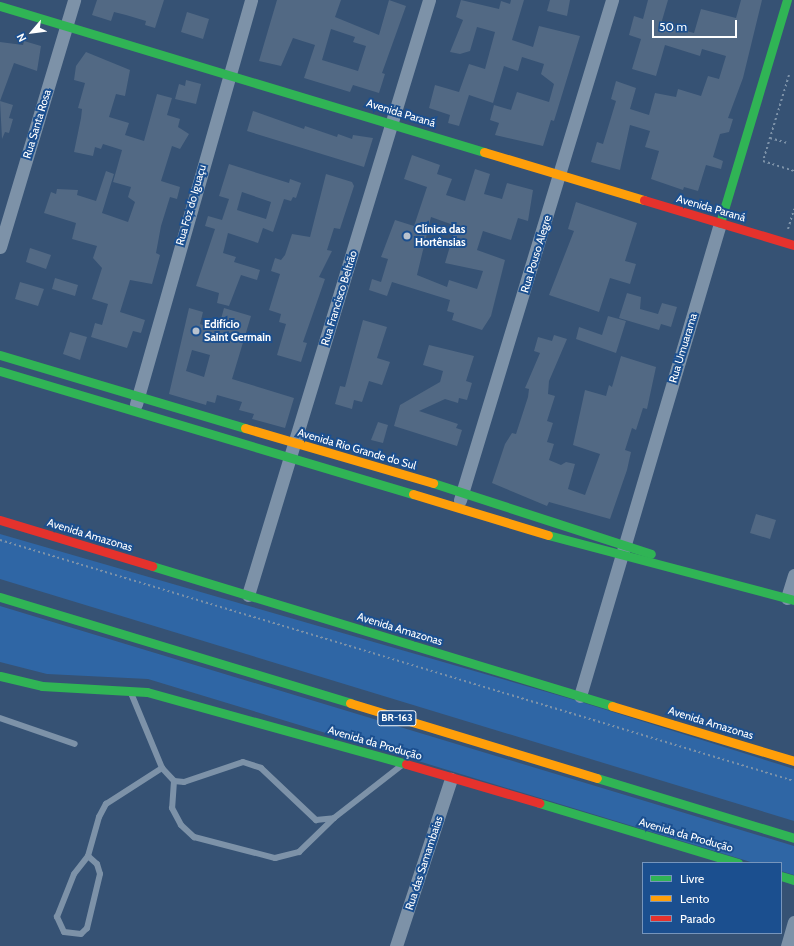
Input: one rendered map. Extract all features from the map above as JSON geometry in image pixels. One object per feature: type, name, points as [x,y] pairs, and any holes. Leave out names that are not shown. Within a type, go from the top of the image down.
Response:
[{"type":"main road","name":"Rua Umuarama","points":[[720,223],[787,0]]},
{"type":"main road","name":"Avenida Paraná","points":[[0,6],[392,122],[560,176],[794,245]]},
{"type":"main road","name":"Avenida Rio Grande do Sul","points":[[0,355],[462,492],[625,544],[705,575]]},
{"type":"main road","name":"Avenida Rio Grande do Sul","points":[[0,372],[620,556],[705,575],[791,599]]},
{"type":"main road","name":"Avenida Amazonas","points":[[0,520],[794,760]]},
{"type":"main road","name":"BR-163","points":[[0,597],[794,838]]},
{"type":"main road","name":"Avenida da Produção","points":[[0,676],[42,686],[129,690],[404,764],[735,862]]},
{"type":"main road","points":[[782,876],[794,880]]},
{"type":"street","name":"Rua Santa Rosa","points":[[0,247],[74,0]]},
{"type":"street","name":"Rua Foz do Iguaçu","points":[[134,411],[228,73],[251,0]]},
{"type":"street","name":"Rua Francisco Beltrão","points":[[248,595],[429,0]]},
{"type":"street","name":"Rua Pouso Alegre","points":[[458,508],[560,176],[612,0]]},
{"type":"street","name":"Rua Umuarama","points":[[580,696],[620,556],[625,544],[720,223]]},
{"type":"street","points":[[791,599],[794,575]]},
{"type":"street","name":"Rua das Samambaias","points":[[396,946],[451,779]]},
{"type":"street","points":[[787,946],[794,922]]},
{"type":"lane","points":[[129,690],[162,768],[174,781],[184,782],[242,762],[261,768],[316,820],[334,818]]},
{"type":"lane","points":[[0,718],[75,744]]},
{"type":"lane","points":[[174,781],[172,808],[181,825],[194,837],[275,858],[299,852],[334,818],[404,764]]},
{"type":"lane","points":[[88,856],[97,864],[100,874],[87,928],[81,934],[64,932],[56,917],[74,874],[88,856],[99,817],[106,804],[162,768]]},
{"type":"path","points":[[789,75],[763,161],[794,171]]},
{"type":"path","points":[[770,138],[788,143]]},
{"type":"path","points":[[784,242],[794,209]]},
{"type":"path","points":[[0,540],[794,781]]},
{"type":"shaded area","points":[[0,534],[578,701],[794,769],[794,821],[0,579]]},
{"type":"shaded area","points":[[0,606],[794,846],[794,875],[782,871],[782,862],[751,862],[148,679],[47,674],[0,662]]},
{"type":"building","points":[[97,0],[164,0],[155,28],[145,25],[146,21],[114,12],[111,21],[92,15]]},
{"type":"building","points":[[277,0],[341,0],[335,17],[379,35],[389,0],[406,6],[382,73],[385,74],[379,93],[353,85],[350,92],[304,78],[315,45],[293,38],[281,66],[259,61]],"holes":[[[331,29],[355,37],[353,42],[366,46],[358,71],[322,60]]]},
{"type":"building","points":[[461,0],[499,9],[501,1],[510,4],[511,0],[524,0],[512,40],[533,47],[539,26],[580,36],[554,121],[551,120],[543,146],[495,135],[499,123],[490,120],[494,105],[511,110],[517,92],[549,102],[554,84],[541,74],[544,64],[522,57],[518,71],[504,66],[493,103],[469,95],[459,126],[448,123],[450,115],[429,108],[435,85],[459,92],[469,64],[485,69],[495,32],[477,27],[470,51],[460,54],[450,52],[463,20],[456,17]]},
{"type":"building","points":[[550,0],[570,0],[567,16],[547,11]]},
{"type":"building","points":[[648,0],[668,0],[661,24],[694,33],[701,9],[736,18],[741,0],[762,0],[743,78],[728,118],[733,119],[729,132],[720,134],[713,157],[723,161],[721,169],[706,165],[698,191],[684,187],[683,190],[651,179],[659,151],[645,147],[650,131],[630,125],[620,170],[591,162],[597,142],[603,144],[616,101],[611,99],[616,81],[636,88],[630,109],[649,115],[655,93],[676,97],[678,89],[701,96],[708,76],[719,79],[726,56],[702,49],[700,56],[665,45],[656,76],[632,69],[641,39],[629,35],[634,16],[643,19]]},
{"type":"building","points":[[187,12],[209,19],[203,39],[181,32]]},
{"type":"building","points":[[24,41],[41,46],[37,71],[14,63],[0,101],[0,42],[23,45]]},
{"type":"building","points":[[86,52],[130,70],[125,96],[116,94],[109,117],[129,123],[125,135],[144,141],[157,94],[172,98],[167,115],[180,119],[178,127],[189,134],[180,149],[172,146],[161,181],[180,187],[177,199],[170,197],[161,226],[156,253],[160,255],[152,284],[130,280],[120,312],[145,320],[141,333],[133,331],[127,348],[91,337],[95,323],[102,325],[108,304],[92,299],[102,268],[93,258],[97,246],[72,239],[76,223],[44,213],[51,192],[56,194],[57,189],[78,190],[77,195],[96,201],[106,171],[114,174],[102,213],[128,222],[135,202],[128,197],[131,187],[113,182],[122,150],[103,144],[101,149],[95,147],[93,156],[74,152],[82,109],[78,108],[85,83],[74,80],[76,66]]},
{"type":"building","points":[[186,80],[201,84],[196,104],[175,99],[179,84],[185,86]]},
{"type":"building","points":[[0,101],[13,105],[9,118],[13,119],[9,133],[5,132],[2,139]]},
{"type":"building","points":[[253,111],[304,129],[305,126],[337,137],[338,134],[352,139],[353,135],[373,138],[364,167],[247,131]]},
{"type":"building","points":[[412,155],[440,165],[437,174],[452,179],[446,195],[465,201],[475,169],[490,174],[484,194],[502,199],[507,183],[533,190],[528,221],[518,218],[511,240],[483,231],[477,250],[505,260],[491,316],[482,330],[452,320],[454,313],[447,311],[450,300],[392,282],[387,296],[369,290],[372,279],[381,282],[388,259],[381,257],[395,220],[414,226],[427,187],[404,179]],"holes":[[[431,217],[456,226],[445,263],[483,271],[477,289],[449,280],[447,287],[417,275]]]},
{"type":"building","points":[[229,164],[289,183],[290,179],[301,183],[296,198],[293,197],[291,201],[284,199],[273,232],[263,228],[258,243],[228,233],[223,253],[236,257],[234,262],[260,270],[257,280],[241,275],[229,306],[217,303],[219,293],[196,286],[215,229],[205,226],[208,216],[222,220],[229,199],[219,196]],"holes":[[[242,192],[271,202],[266,219],[237,210]]]},
{"type":"building","points":[[326,174],[352,182],[354,186],[340,229],[334,228],[327,250],[332,251],[319,277],[325,279],[303,342],[307,343],[301,362],[277,355],[286,324],[279,322],[281,314],[269,310],[280,274],[271,271],[275,258],[281,260],[285,255],[292,234],[310,237]]},
{"type":"building","points":[[576,202],[637,223],[625,261],[636,264],[630,284],[610,278],[599,312],[549,295],[574,231],[568,229]]},
{"type":"building","points":[[30,248],[51,255],[46,269],[26,262]]},
{"type":"building","points":[[55,278],[78,285],[75,296],[52,289]]},
{"type":"building","points":[[20,282],[44,289],[38,306],[15,299]]},
{"type":"building","points":[[627,293],[641,297],[640,309],[658,314],[662,303],[677,307],[671,327],[661,324],[659,330],[619,318]]},
{"type":"building","points":[[189,308],[203,312],[200,324],[218,330],[224,308],[251,316],[232,379],[294,398],[285,428],[252,419],[254,414],[239,410],[242,402],[217,395],[215,403],[207,401],[206,405],[169,394]],"holes":[[[192,350],[210,355],[204,377],[186,371]]]},
{"type":"building","points":[[608,316],[626,321],[616,353],[576,339],[579,327],[602,335]]},
{"type":"building","points":[[363,320],[387,327],[377,358],[390,362],[382,385],[369,381],[362,402],[354,400],[352,409],[335,404],[340,386],[345,387]]},
{"type":"building","points":[[70,332],[87,337],[80,360],[63,354]]},
{"type":"building","points":[[554,335],[567,339],[549,381],[548,394],[555,396],[547,421],[553,423],[547,442],[554,444],[549,460],[561,465],[566,462],[575,464],[568,489],[585,495],[600,454],[573,445],[585,390],[606,396],[609,385],[612,387],[621,356],[656,367],[647,409],[643,408],[636,430],[632,428],[625,450],[631,452],[627,470],[610,519],[549,502],[547,506],[492,483],[505,444],[512,433],[516,434],[528,397],[529,389],[525,388],[540,353],[534,351],[538,337],[552,341]]},
{"type":"building","points":[[429,345],[474,356],[466,381],[472,383],[467,400],[459,398],[458,403],[445,399],[419,411],[458,424],[456,428],[462,430],[457,446],[394,426],[400,405],[440,382],[443,371],[423,365]]},
{"type":"building","points":[[378,422],[388,425],[383,443],[371,440]]},
{"type":"building","points":[[756,514],[776,520],[770,539],[750,533]]},
{"type":"traffic: fast","points":[[720,223],[787,0]]},
{"type":"traffic: fast","points":[[0,6],[484,152]]},
{"type":"traffic: fast","points":[[0,355],[245,428]]},
{"type":"traffic: fast","points":[[0,371],[413,494]]},
{"type":"traffic: fast","points":[[433,483],[651,554]]},
{"type":"traffic: fast","points":[[548,535],[794,600]]},
{"type":"traffic: fast","points":[[152,566],[612,706]]},
{"type":"traffic: fast","points":[[0,597],[350,703]]},
{"type":"traffic: fast","points":[[0,676],[42,686],[147,692],[406,764]]},
{"type":"traffic: fast","points":[[597,778],[794,838]]},
{"type":"traffic: fast","points":[[539,803],[735,862]]},
{"type":"traffic: fast","points":[[782,876],[794,880]]},
{"type":"traffic: slow","points":[[484,152],[644,200]]},
{"type":"traffic: slow","points":[[245,428],[433,483]]},
{"type":"traffic: slow","points":[[413,494],[548,535]]},
{"type":"traffic: slow","points":[[350,703],[597,778]]},
{"type":"traffic: slow","points":[[612,706],[794,761]]},
{"type":"traffic: jam","points":[[644,200],[794,245]]},
{"type":"traffic: jam","points":[[0,520],[152,566]]},
{"type":"traffic: jam","points":[[406,764],[539,803]]},
{"type":"place","name":"Clínica das Hortênsias","points":[[407,236]]},
{"type":"place","name":"Edifício Saint Germain","points":[[196,331]]}]
